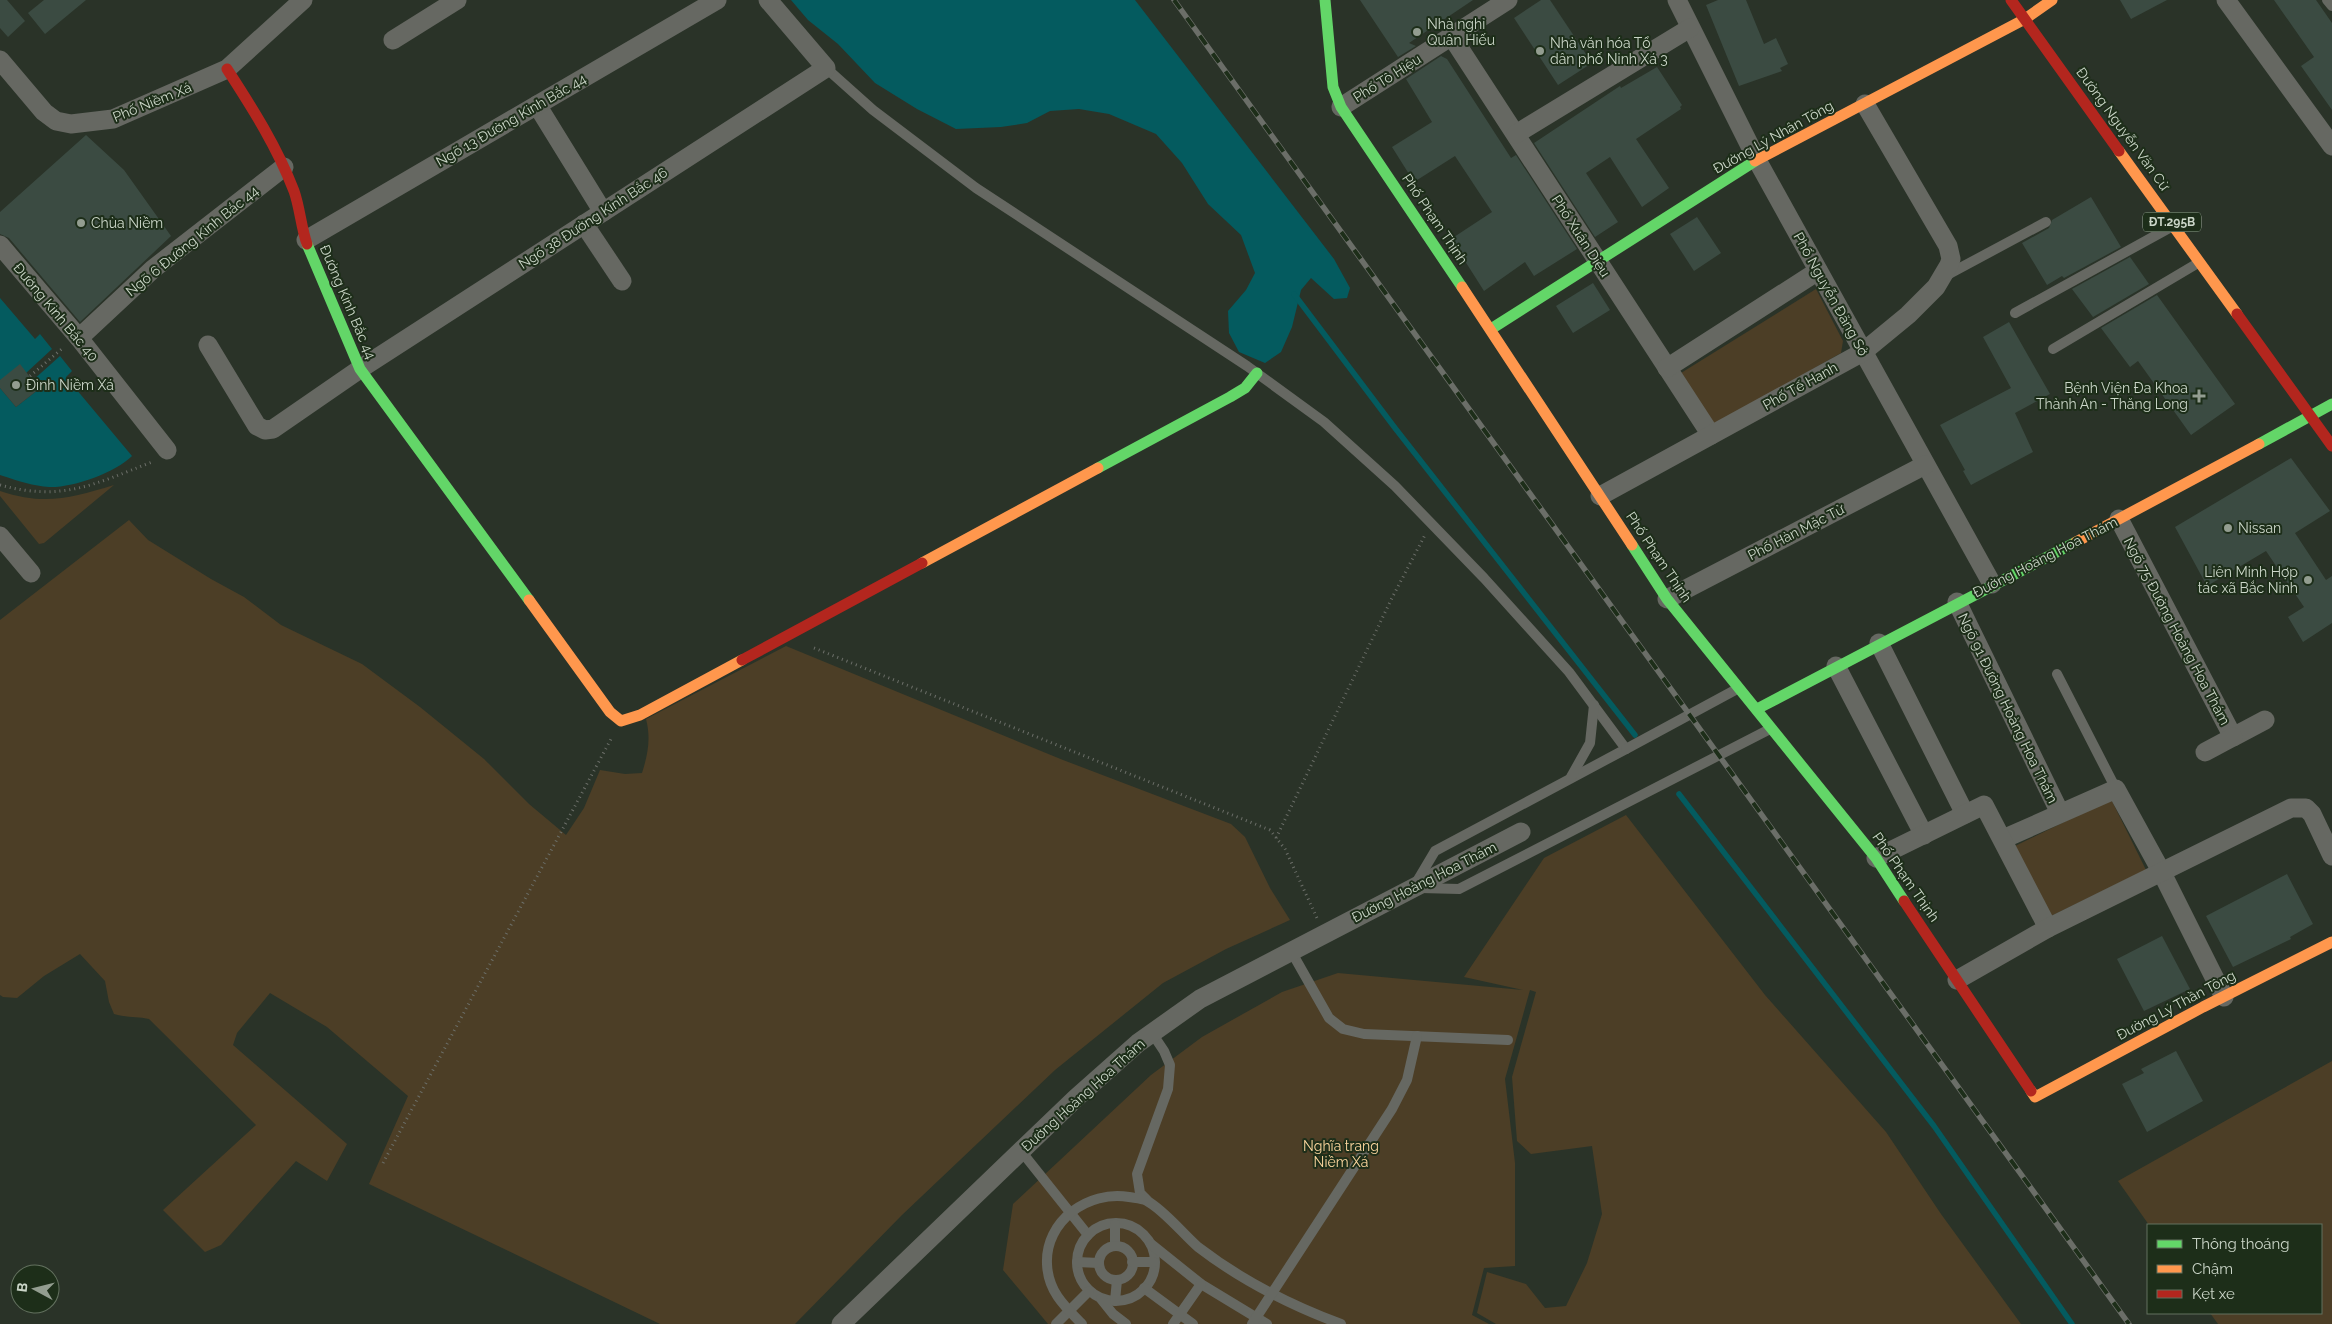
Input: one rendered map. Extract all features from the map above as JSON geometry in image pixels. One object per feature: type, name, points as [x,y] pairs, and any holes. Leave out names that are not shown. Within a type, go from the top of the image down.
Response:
[{"type":"street","name":"Phố Niềm Xá","points":[[0,60],[44,112],[56,121],[71,124],[114,119],[227,69],[303,0]]},
{"type":"street","points":[[393,40],[457,0]]},
{"type":"street","name":"Ngõ 13 Đường Kinh Bắc 44","points":[[306,240],[717,0]]},
{"type":"street","points":[[768,0],[826,68]]},
{"type":"street","name":"Phố Phạm Thịnh","points":[[1325,0],[1333,87],[1342,107],[1667,599],[1876,858],[2035,1097]]},
{"type":"street","name":"Phố Tô Hiệu","points":[[1342,107],[1508,0]]},
{"type":"street","name":"Phố Nguyễn Đăng Sở","points":[[1677,0],[1757,160],[1992,584]]},
{"type":"street","name":"Đường Nguyễn Văn Cừ","points":[[2011,0],[2332,446]]},
{"type":"street","name":"Đường Lý Nhân Tông","points":[[1491,330],[1757,160],[2025,19],[2052,0]]},
{"type":"street","points":[[2226,0],[2332,146]]},
{"type":"street","points":[[1516,134],[1690,28]]},
{"type":"street","name":"Phố Xuân Diệu","points":[[1452,37],[1711,435]]},
{"type":"street","name":"Ngõ 38 Đường Kinh Bắc 46","points":[[208,345],[257,426],[265,430],[273,429],[360,369],[826,68]]},
{"type":"street","name":"Đường Kinh Bắc 44","points":[[227,69],[267,131],[284,167],[295,194],[306,240],[360,369],[478,527],[610,712],[621,721]]},
{"type":"street","name":"Phố Tế Hanh","points":[[1600,496],[1863,352],[1908,315],[1942,278],[1951,258],[1948,246],[1865,104]]},
{"type":"street","points":[[537,105],[604,212]]},
{"type":"street","name":"Ngõ 6 Đường Kinh Bắc 44","points":[[72,342],[153,269],[284,167]]},
{"type":"street","points":[[584,224],[622,281]]},
{"type":"street","name":"Đường Kinh Bắc 40","points":[[0,245],[72,342],[167,450]]},
{"type":"street","points":[[1667,368],[1818,271]]},
{"type":"street","points":[[621,721],[640,715],[1230,397],[1245,388],[1257,373]]},
{"type":"street","name":"Đường Hoàng Hoa Thám","points":[[1757,709],[1957,602],[2119,519],[2332,404]]},
{"type":"street","name":"Phố Hàn Mặc Tử","points":[[1667,599],[1925,465]]},
{"type":"street","name":"Ngõ 75 Đường Hoàng Hoa Thám","points":[[2119,519],[2233,737],[2265,720]]},
{"type":"street","points":[[0,536],[31,573]]},
{"type":"street","name":"Ngõ 91 Đường Hoàng Hoa Thám","points":[[1957,602],[2060,813]]},
{"type":"street","points":[[1879,643],[1965,814]]},
{"type":"street","points":[[1836,666],[1924,835]]},
{"type":"street","points":[[2205,752],[2233,737]]},
{"type":"street","points":[[2003,840],[2116,788],[2161,871],[2224,996]]},
{"type":"street","points":[[1876,858],[1984,805],[2048,928]]},
{"type":"street","points":[[1957,980],[2048,928],[2161,871],[2299,806],[2306,808],[2312,814],[2332,856]]},
{"type":"street","name":"Đường Hoàng Hoa Thám","points":[[841,1324],[1083,1092],[1152,1033],[1200,999],[1521,832]]},
{"type":"street","name":"Đường Lý Thần Tông","points":[[2035,1097],[2224,996],[2332,942]]},
{"type":"lane","points":[[2328,0],[2332,6]]},
{"type":"lane","points":[[826,68],[873,110],[976,188],[1257,373],[1324,422],[1395,486],[1550,650],[1626,749]]},
{"type":"lane","points":[[1942,278],[2046,222]]},
{"type":"lane","points":[[2015,313],[2174,225]]},
{"type":"lane","points":[[2053,349],[2200,262]]},
{"type":"lane","points":[[2057,674],[2116,788]]},
{"type":"lane","points":[[1412,888],[1436,851],[1740,688]]},
{"type":"lane","points":[[1571,778],[1582,761],[1590,743],[1594,705]]},
{"type":"lane","points":[[1412,888],[1459,889],[1773,728]]},
{"type":"lane","points":[[1291,951],[1328,1018],[1343,1029],[1364,1034],[1508,1040]]},
{"type":"lane","points":[[1152,1033],[1164,1050],[1170,1065],[1168,1089],[1137,1174],[1140,1193],[1197,1246],[1243,1278],[1271,1293],[1341,1324]]},
{"type":"lane","points":[[1254,1321],[1392,1109],[1407,1080],[1417,1036]]},
{"type":"lane","points":[[1021,1151],[1088,1235]]},
{"type":"lane","points":[[1082,1324],[1052,1289],[1047,1258],[1056,1228],[1063,1218],[1070,1213],[1092,1200],[1107,1195],[1147,1200]]},
{"type":"lane","points":[[1115,1224],[1115,1246]]},
{"type":"lane","points":[[1126,1324],[1089,1290],[1079,1275],[1077,1262],[1080,1248],[1088,1235],[1099,1227],[1115,1224],[1135,1229],[1150,1244],[1201,1284],[1254,1321],[1268,1324]]},
{"type":"lane","points":[[1101,1299],[1115,1301],[1136,1296],[1144,1288],[1151,1278],[1154,1262],[1150,1244]]},
{"type":"lane","points":[[1115,1246],[1128,1252],[1132,1262],[1132,1267],[1126,1277],[1117,1280],[1105,1276],[1101,1272],[1099,1263],[1103,1252],[1115,1246]]},
{"type":"lane","points":[[1077,1262],[1099,1263]]},
{"type":"lane","points":[[1132,1262],[1154,1262]]},
{"type":"lane","points":[[1115,1301],[1117,1280]]},
{"type":"lane","points":[[1173,1324],[1201,1284]]},
{"type":"lane","points":[[1144,1288],[1193,1324]]},
{"type":"lane","points":[[1056,1324],[1089,1290]]},
{"type":"path","points":[[30,376],[72,342]]},
{"type":"path","points":[[0,485],[34,492],[66,492],[152,462]]},
{"type":"path","points":[[1276,838],[1393,596],[1431,523]]},
{"type":"path","points":[[813,647],[1270,830],[1285,848],[1324,934]]},
{"type":"path","points":[[383,1163],[621,721]]},
{"type":"green space","points":[[1816,289],[1843,341],[1841,353],[1714,425],[1681,373]]},
{"type":"green space","points":[[114,485],[44,543],[39,544],[0,496],[0,491],[31,498],[71,497]]},
{"type":"green space","points":[[129,520],[148,540],[244,597],[281,625],[362,664],[420,707],[484,759],[529,804],[566,835],[584,808],[600,770],[625,774],[642,773],[648,746],[646,719],[786,646],[1063,760],[1231,824],[1245,837],[1270,888],[1290,920],[1226,949],[1163,983],[1055,1070],[902,1215],[795,1324],[660,1324],[369,1184],[408,1096],[327,1027],[270,993],[237,1033],[233,1045],[347,1144],[327,1181],[296,1161],[221,1245],[205,1252],[163,1210],[256,1125],[149,1019],[114,1014],[109,1002],[105,981],[80,954],[44,976],[17,998],[0,995],[0,620]]},
{"type":"green space","points":[[2111,799],[2146,870],[2049,917],[2015,846]]},
{"type":"green space","name":"Nghĩa trang Niềm Xá","points":[[1626,815],[1765,995],[1886,1132],[1941,1214],[2021,1324],[1496,1324],[1477,1313],[1487,1272],[1526,1284],[1545,1308],[1566,1306],[1587,1263],[1602,1214],[1592,1146],[1531,1154],[1517,1141],[1512,1077],[1536,992],[1530,990],[1505,1079],[1515,1163],[1515,1266],[1484,1268],[1472,1315],[1489,1324],[1048,1324],[1003,1270],[1013,1204],[1151,1075],[1202,1037],[1282,992],[1338,973],[1523,990],[1464,977],[1544,858]]},
{"type":"green space","points":[[2332,1061],[2332,1324],[2218,1324],[2211,1314],[2322,1314],[2322,1224],[2148,1224],[2118,1181]]},
{"type":"water","points":[[791,0],[1135,0],[1334,259],[1350,288],[1347,298],[1334,299],[1311,278],[1301,290],[1292,327],[1281,352],[1265,363],[1239,352],[1229,333],[1228,311],[1246,290],[1255,273],[1241,235],[1208,204],[1182,163],[1156,134],[1109,114],[1079,109],[1050,111],[1027,123],[1001,127],[956,129],[917,109],[875,83],[838,44],[808,20]]},
{"type":"water","points":[[0,298],[35,339],[40,334],[52,349],[26,373],[0,380]]},
{"type":"water","points":[[60,356],[72,371],[66,377],[132,456],[104,474],[58,487],[38,486],[0,475],[0,388],[16,407],[39,389],[32,381]]},
{"type":"building","points":[[0,0],[7,0],[25,21],[8,37],[0,28]]},
{"type":"building","points":[[44,0],[86,0],[45,34],[28,13]]},
{"type":"building","points":[[1360,0],[1473,0],[1409,43],[1416,46],[1398,57]]},
{"type":"building","points":[[1541,0],[1550,0],[1592,63],[1558,85],[1514,18]]},
{"type":"building","points":[[1718,0],[1746,0],[1764,44],[1776,38],[1788,64],[1780,68],[1782,71],[1739,86],[1706,5]]},
{"type":"building","points":[[2120,0],[2167,0],[2131,19]]},
{"type":"building","points":[[2274,0],[2316,0],[2332,23],[2332,110],[2301,66],[2314,57]]},
{"type":"building","points":[[1441,56],[1447,59],[1511,158],[1516,155],[1577,249],[1534,276],[1525,262],[1484,291],[1451,239],[1492,212],[1455,156],[1414,182],[1392,147],[1432,122],[1406,79]]},
{"type":"building","points":[[1657,67],[1682,105],[1681,109],[1636,139],[1669,188],[1642,207],[1610,157],[1586,173],[1618,222],[1595,237],[1534,143],[1620,86],[1621,88]]},
{"type":"building","name":"Chùa Niềm","points":[[86,135],[124,170],[171,236],[80,322],[9,238],[0,234],[0,212]]},
{"type":"building","points":[[2091,197],[2121,247],[2064,278],[2062,276],[2047,285],[2022,243],[2049,228],[2052,220]]},
{"type":"building","points":[[1697,217],[1721,253],[1694,271],[1670,234]]},
{"type":"building","points":[[2130,257],[2149,284],[2093,317],[2072,289]]},
{"type":"building","points":[[1593,283],[1610,310],[1573,333],[1556,306]]},
{"type":"building","points":[[2157,295],[2235,404],[2191,435],[2138,361],[2130,367],[2101,328]]},
{"type":"building","points":[[2009,322],[2050,394],[2015,413],[2033,452],[1971,485],[1963,471],[1965,470],[1940,425],[2011,388],[1983,337]]},
{"type":"building","points":[[20,364],[39,389],[16,407],[0,388],[0,380]]},
{"type":"building","points":[[2291,458],[2330,511],[2295,533],[2326,580],[2332,576],[2332,623],[2303,642],[2288,617],[2304,607],[2266,551],[2207,586],[2175,527]]},
{"type":"building","points":[[2287,874],[2313,924],[2290,937],[2291,939],[2233,967],[2206,916]]},
{"type":"building","points":[[2162,936],[2190,989],[2144,1011],[2117,959]]},
{"type":"building","points":[[2176,1051],[2203,1101],[2147,1132],[2122,1084],[2144,1073],[2141,1069]]},
{"type":"waterway","points":[[1294,294],[1395,428],[1635,735]]},
{"type":"waterway","points":[[1679,794],[1934,1126],[2072,1324]]},
{"type":"railway","points":[[1174,0],[2129,1324]]},
{"type":"traffic: fast","points":[[1325,0],[1333,87],[1341,107],[1462,287]]},
{"type":"traffic: fast","points":[[1491,329],[1755,161]]},
{"type":"traffic: fast","points":[[307,244],[360,369],[529,600]]},
{"type":"traffic: fast","points":[[1098,468],[1230,397],[1245,388],[1257,373]]},
{"type":"traffic: fast","points":[[2259,444],[2332,404]]},
{"type":"traffic: fast","points":[[1757,709],[2076,542]]},
{"type":"traffic: fast","points":[[1632,545],[1667,599],[1876,858],[1904,901]]},
{"type":"traffic: slow","points":[[1755,161],[2025,19],[2052,0]]},
{"type":"traffic: slow","points":[[2119,151],[2237,314]]},
{"type":"traffic: slow","points":[[1462,287],[1632,545]]},
{"type":"traffic: slow","points":[[2076,542],[2259,444]]},
{"type":"traffic: slow","points":[[922,563],[1098,468]]},
{"type":"traffic: slow","points":[[529,600],[610,712],[621,721],[640,715],[742,660]]},
{"type":"traffic: slow","points":[[2031,1091],[2035,1097],[2203,1007],[2332,942]]},
{"type":"traffic: jam","points":[[2011,0],[2119,151]]},
{"type":"traffic: jam","points":[[227,69],[264,128],[280,159],[296,197],[307,244]]},
{"type":"traffic: jam","points":[[2237,314],[2332,446]]},
{"type":"traffic: jam","points":[[742,660],[922,563]]},
{"type":"traffic: jam","points":[[1904,901],[2031,1091]]},
{"type":"place","name":"Nhà nghỉ Quân Hiếu","points":[[1417,32]]},
{"type":"place","name":"Nhà văn hóa Tổ dân phố Ninh Xá 3","points":[[1540,51]]},
{"type":"place","name":"Chùa Niềm","points":[[81,223]]},
{"type":"place","name":"Đình Niềm Xá","points":[[16,385]]},
{"type":"place","name":"Bệnh Viện Đa Khoa Thành An - Thăng Long","points":[[2199,396]]},
{"type":"place","name":"Nissan","points":[[2228,528]]},
{"type":"place","name":"Liên Minh Hợp tác xã Bắc Ninh","points":[[2308,580]]}]
